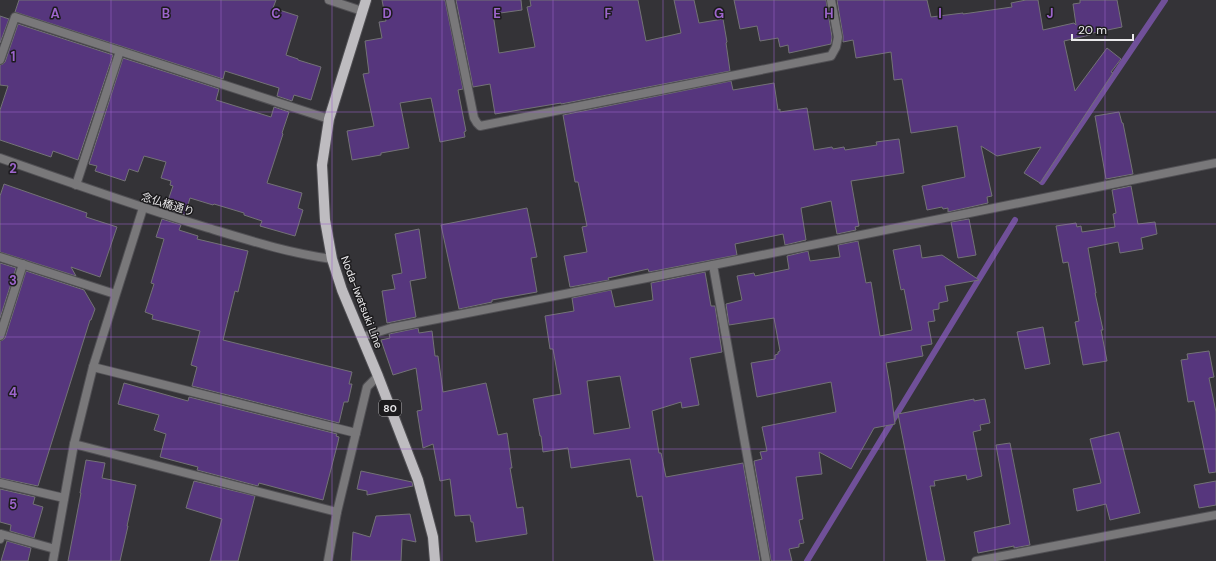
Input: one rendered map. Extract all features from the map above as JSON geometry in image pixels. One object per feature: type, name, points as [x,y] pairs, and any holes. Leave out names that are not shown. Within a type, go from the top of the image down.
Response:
[{"type":"main road","name":"Noda-Iwatsuki Line","points":[[366,0],[330,119],[322,165],[325,220],[332,259],[342,290],[378,376],[418,480],[432,537],[435,561]]},
{"type":"street","points":[[329,0],[362,11]]},
{"type":"street","points":[[450,0],[474,118],[480,126],[831,56],[836,47],[838,37],[831,0]]},
{"type":"street","points":[[0,60],[15,17],[330,119]]},
{"type":"street","points":[[76,185],[120,51]]},
{"type":"street","name":"念仏橋通り","points":[[0,158],[143,208],[274,248],[306,256],[332,259]]},
{"type":"street","points":[[362,337],[391,328],[713,265],[1216,163]]},
{"type":"street","points":[[52,561],[74,444],[92,367],[143,208]]},
{"type":"street","points":[[0,257],[115,294]]},
{"type":"street","points":[[0,336],[23,264]]},
{"type":"street","points":[[713,265],[766,561]]},
{"type":"street","points":[[92,367],[356,433]]},
{"type":"street","points":[[328,561],[336,512],[367,387],[378,376]]},
{"type":"street","points":[[74,444],[336,512]]},
{"type":"street","points":[[0,483],[64,498]]},
{"type":"street","points":[[976,561],[1216,515]]},
{"type":"street","points":[[0,539],[1,534],[55,549]]},
{"type":"building","points":[[19,0],[276,0],[273,8],[298,16],[286,55],[321,67],[311,100],[294,95],[292,101],[277,96],[279,88],[225,71],[223,79],[15,12]]},
{"type":"building","points":[[382,0],[445,0],[463,89],[458,90],[466,131],[464,132],[465,137],[440,142],[431,98],[400,103],[409,148],[352,160],[347,131],[374,126],[363,74],[369,73],[365,41],[382,38],[379,22],[386,21]]},
{"type":"building","points":[[456,0],[521,0],[522,10],[493,14],[499,53],[535,47],[527,7],[531,6],[530,0],[638,0],[646,41],[681,33],[674,0],[694,0],[699,23],[723,19],[730,71],[561,104],[495,114],[490,84],[473,87]]},
{"type":"building","points":[[734,0],[826,0],[832,37],[831,44],[789,53],[788,45],[780,47],[778,38],[760,41],[757,26],[740,29]]},
{"type":"building","points":[[837,0],[927,0],[931,17],[1012,7],[1011,3],[1026,0],[1038,0],[1043,30],[1074,23],[1076,25],[1073,4],[1080,3],[1080,0],[1117,0],[1122,27],[1064,41],[1075,91],[1107,48],[1121,59],[1111,72],[1113,73],[1040,183],[1024,173],[1041,147],[997,156],[981,146],[992,196],[987,197],[988,203],[948,212],[948,208],[943,209],[942,207],[927,210],[922,186],[965,177],[957,126],[911,133],[902,79],[894,80],[891,52],[856,58],[853,40],[843,42]]},
{"type":"building","points":[[0,16],[9,19],[0,43]]},
{"type":"building","points":[[18,24],[113,55],[78,160],[53,151],[51,157],[0,140],[0,110],[8,86],[0,85],[0,65],[5,62]]},
{"type":"building","points":[[123,58],[219,89],[216,100],[271,117],[274,107],[289,112],[267,183],[302,193],[298,208],[303,210],[295,236],[260,226],[262,221],[244,215],[244,213],[190,198],[185,215],[165,209],[173,186],[170,185],[171,181],[161,178],[166,162],[144,156],[138,172],[129,169],[125,181],[95,171],[97,166],[89,164]]},
{"type":"building","points":[[731,81],[733,90],[774,83],[778,110],[780,109],[780,112],[807,108],[814,150],[844,147],[845,150],[877,145],[876,142],[899,139],[904,173],[851,181],[859,226],[855,227],[856,230],[837,234],[831,201],[801,208],[806,240],[785,245],[783,234],[735,244],[737,255],[649,272],[648,269],[608,278],[609,280],[570,287],[564,256],[587,252],[582,227],[587,226],[578,182],[575,182],[563,115]]},
{"type":"building","points":[[1119,112],[1123,123],[1133,174],[1106,179],[1095,116]]},
{"type":"building","points":[[4,184],[87,213],[86,217],[117,227],[100,277],[71,267],[76,276],[0,252],[0,196]]},
{"type":"building","points":[[1131,186],[1138,224],[1155,222],[1157,234],[1141,238],[1143,249],[1120,253],[1118,242],[1088,248],[1107,361],[1083,365],[1075,322],[1079,321],[1068,262],[1063,263],[1056,226],[1076,223],[1077,227],[1081,226],[1082,232],[1115,227],[1113,214],[1116,213],[1112,190]]},
{"type":"building","points":[[527,208],[537,257],[531,258],[537,292],[492,300],[492,302],[459,309],[441,225]]},
{"type":"building","points":[[162,219],[181,225],[179,230],[198,236],[197,239],[248,251],[238,292],[235,291],[223,340],[352,372],[349,384],[352,384],[348,402],[344,402],[339,423],[192,386],[197,367],[191,365],[200,331],[152,319],[153,315],[145,312],[154,284],[151,283],[164,239],[156,237]]},
{"type":"building","points":[[969,219],[976,255],[958,258],[951,222]]},
{"type":"building","points":[[419,229],[426,278],[410,281],[416,317],[387,323],[382,291],[395,289],[392,275],[402,273],[395,234]]},
{"type":"building","points":[[858,241],[866,283],[871,282],[880,336],[912,330],[904,289],[901,290],[893,250],[920,245],[922,258],[942,255],[979,280],[945,286],[948,301],[939,303],[939,309],[933,310],[935,321],[928,322],[932,344],[921,346],[923,356],[886,363],[895,424],[874,428],[851,469],[819,452],[822,474],[796,477],[803,519],[799,520],[804,543],[799,544],[799,547],[789,549],[792,561],[771,561],[754,461],[762,459],[760,452],[767,451],[762,427],[836,412],[831,382],[757,397],[751,363],[775,359],[775,355],[780,351],[774,318],[729,325],[726,304],[742,300],[737,276],[754,273],[755,276],[789,269],[787,256],[808,251],[810,261],[840,257],[838,245]]},
{"type":"building","points":[[0,263],[16,268],[0,318]]},
{"type":"building","points":[[26,271],[84,290],[95,309],[90,320],[38,486],[0,478],[0,341],[5,338]]},
{"type":"building","points":[[705,272],[711,306],[715,306],[722,352],[690,358],[699,405],[682,408],[681,402],[652,411],[659,453],[661,453],[666,477],[743,463],[760,561],[654,561],[642,496],[637,497],[630,459],[571,468],[568,448],[543,452],[533,399],[561,394],[553,349],[550,349],[545,316],[574,311],[572,298],[611,290],[615,307],[653,300],[651,283]],"holes":[[[620,376],[630,428],[594,434],[587,381]]]},
{"type":"building","points":[[1043,327],[1050,364],[1025,369],[1017,332]]},
{"type":"building","points":[[418,328],[419,333],[432,331],[435,356],[438,356],[443,392],[486,383],[498,435],[507,433],[512,468],[510,468],[517,508],[523,507],[527,534],[476,542],[473,522],[471,522],[470,515],[455,516],[450,479],[440,481],[433,444],[423,448],[417,411],[422,410],[416,368],[393,375],[381,340],[390,338],[389,334]]},
{"type":"building","points":[[1209,351],[1214,377],[1209,378],[1216,412],[1216,472],[1209,473],[1194,401],[1188,402],[1181,360],[1188,359],[1187,354]]},
{"type":"building","points":[[124,383],[188,401],[189,397],[337,434],[336,436],[339,437],[338,442],[323,500],[259,483],[258,486],[197,470],[198,467],[160,457],[166,434],[154,430],[159,415],[118,404]]},
{"type":"building","points":[[974,399],[974,401],[985,399],[990,423],[980,425],[981,430],[973,432],[982,476],[967,480],[966,475],[934,481],[935,486],[930,486],[945,561],[927,561],[898,414]]},
{"type":"building","points":[[1119,432],[1140,513],[1110,520],[1106,504],[1077,511],[1073,489],[1101,483],[1090,439]]},
{"type":"building","points":[[1010,443],[1030,545],[1014,548],[1014,546],[978,553],[974,532],[1010,524],[996,445]]},
{"type":"building","points":[[86,460],[105,463],[102,478],[136,485],[120,561],[68,561]]},
{"type":"building","points":[[361,471],[412,482],[413,486],[367,495],[367,491],[357,489]]},
{"type":"building","points":[[194,481],[255,496],[238,561],[210,561],[222,519],[186,508]]},
{"type":"building","points":[[1216,481],[1216,505],[1199,508],[1194,485]]},
{"type":"building","points":[[0,489],[35,497],[33,504],[43,507],[34,538],[10,531],[11,525],[0,522]]},
{"type":"building","points":[[410,514],[416,542],[402,539],[401,561],[351,561],[353,532],[370,537],[376,516]]},
{"type":"building","points":[[7,541],[31,548],[28,561],[1,561]]},
{"type":"waterway","points":[[1042,182],[1165,0]]},
{"type":"waterway","points":[[807,561],[1015,220]]}]
